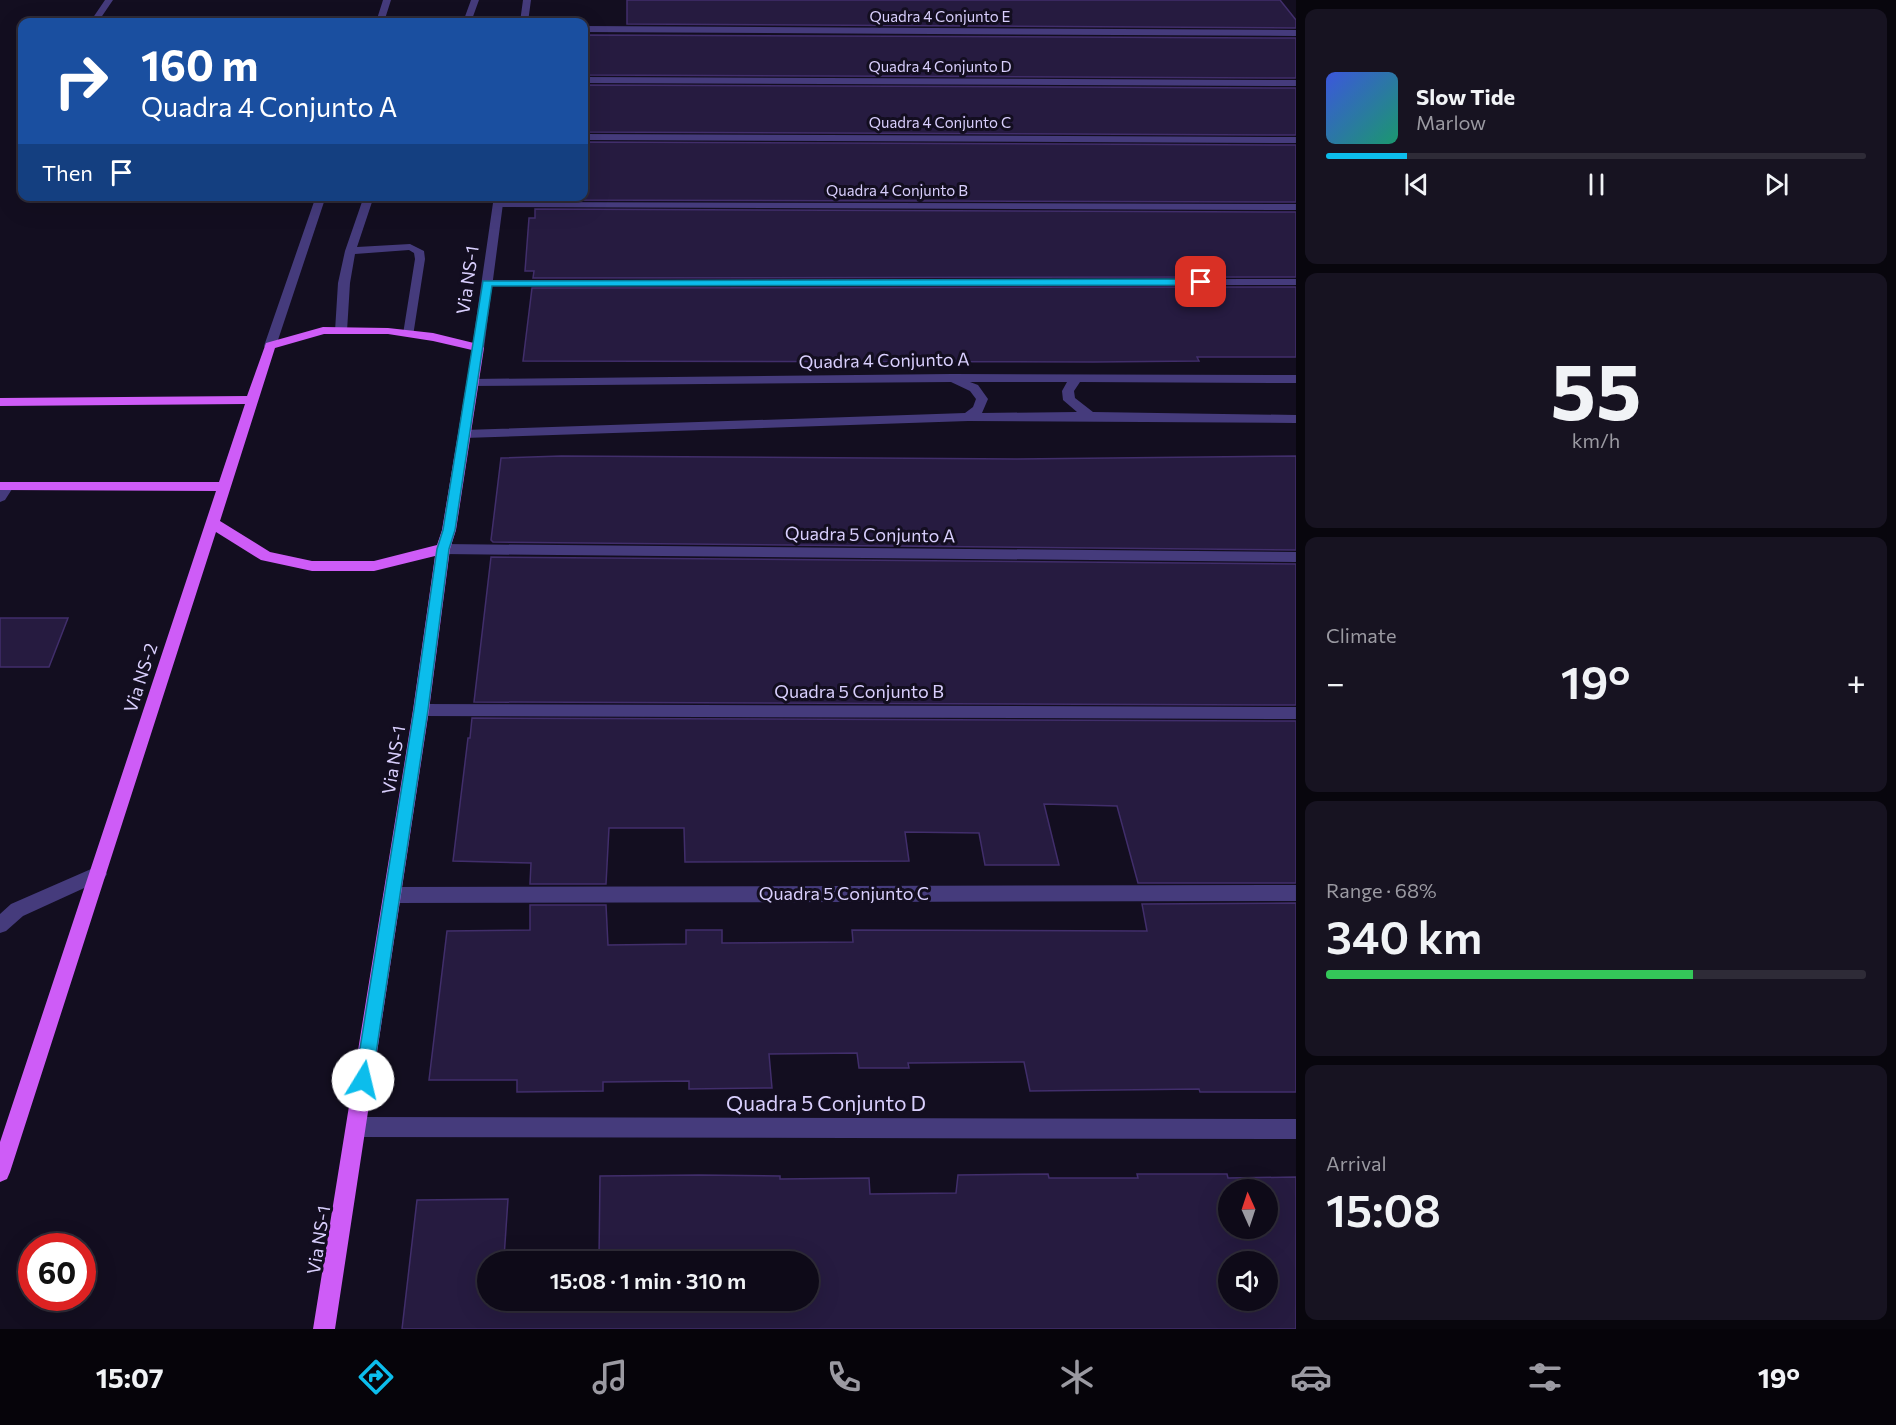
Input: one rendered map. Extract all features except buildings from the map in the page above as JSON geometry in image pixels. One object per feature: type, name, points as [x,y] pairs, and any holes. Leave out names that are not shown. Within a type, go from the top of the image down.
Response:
[{"type":"main road","points":[[270,346],[323,330],[409,334],[478,348]]},
{"type":"main road","name":"Via NS-2","points":[[0,1172],[3,1152],[98,874],[270,346]]},
{"type":"main road","name":"Via NS-1","points":[[324,1329],[421,710],[443,549],[449,530],[478,348]]},
{"type":"main road","points":[[0,402],[254,400]]},
{"type":"main road","points":[[2,489],[225,487]]},
{"type":"main road","points":[[211,522],[266,556],[312,566],[374,566],[443,549]]},
{"type":"street","points":[[97,18],[109,0]]},
{"type":"street","points":[[381,18],[387,0]]},
{"type":"street","points":[[468,18],[475,0]]},
{"type":"street","points":[[525,18],[527,0]]},
{"type":"street","name":"Quadra 4 Conjunto E","points":[[588,28],[1296,33]]},
{"type":"street","name":"Quadra 4 Conjunto D","points":[[588,80],[1296,83]]},
{"type":"street","name":"Quadra 4 Conjunto C","points":[[588,137],[1296,140]]},
{"type":"street","name":"Via NS-2","points":[[270,346],[319,201]]},
{"type":"street","points":[[341,331],[344,283],[350,250],[367,201]]},
{"type":"street","name":"Quadra 4 Conjunto B","points":[[498,201],[1296,207]]},
{"type":"street","name":"Via NS-1","points":[[478,348],[498,201]]},
{"type":"street","points":[[350,250],[410,247],[419,250],[420,259],[409,334]]},
{"type":"street","points":[[487,283],[1296,282]]},
{"type":"street","points":[[952,378],[974,388],[982,399],[979,409],[968,417]]},
{"type":"street","name":"Quadra 4 Conjunto A","points":[[472,383],[952,378],[1296,379]]},
{"type":"street","points":[[1076,378],[1068,391],[1069,400],[1091,416]]},
{"type":"street","points":[[464,434],[968,417],[1296,419]]},
{"type":"street","name":"Quadra 5 Conjunto A","points":[[443,549],[1296,558]]},
{"type":"street","name":"Quadra 5 Conjunto B","points":[[421,710],[1296,712]]},
{"type":"street","points":[[0,925],[17,910],[98,874]]},
{"type":"street","name":"Quadra 5 Conjunto C","points":[[392,895],[1296,893]]},
{"type":"street","name":"Quadra 5 Conjunto D","points":[[356,1127],[1296,1128]]},
{"type":"route","points":[[363,1080],[421,710],[443,549],[449,530],[487,283],[1201,282]]}]
